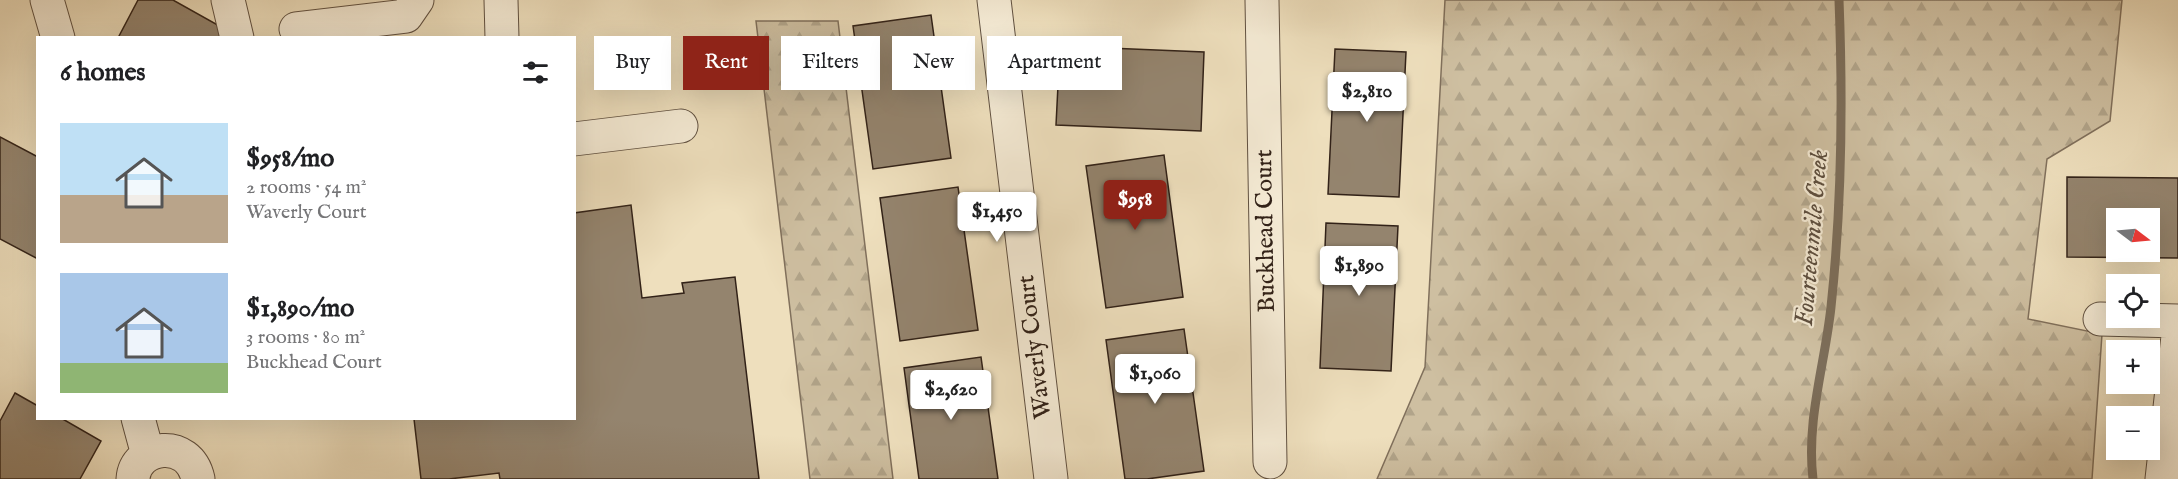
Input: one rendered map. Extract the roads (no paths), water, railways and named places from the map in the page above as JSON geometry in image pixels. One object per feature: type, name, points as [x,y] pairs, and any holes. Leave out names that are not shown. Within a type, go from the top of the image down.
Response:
[{"type":"street","points":[[47,0],[57,36]]},
{"type":"street","points":[[228,0],[237,36]]},
{"type":"street","points":[[296,29],[406,16],[417,0]]},
{"type":"street","points":[[501,0],[502,36]]},
{"type":"street","name":"Waverly Court","points":[[994,0],[1051,479]]},
{"type":"street","name":"Buckhead Court","points":[[1262,0],[1270,462]]},
{"type":"street","points":[[576,139],[681,126]]},
{"type":"street","points":[[2100,319],[2178,321]]},
{"type":"street","points":[[2162,479],[2178,336]]},
{"type":"street","points":[[138,420],[140,467]]},
{"type":"street","points":[[140,467],[162,450],[181,453],[195,466],[198,479]]},
{"type":"waterway","name":"Fourteenmile Creek","points":[[1813,479],[1814,414],[1831,307],[1837,230],[1841,115],[1839,0]]}]
